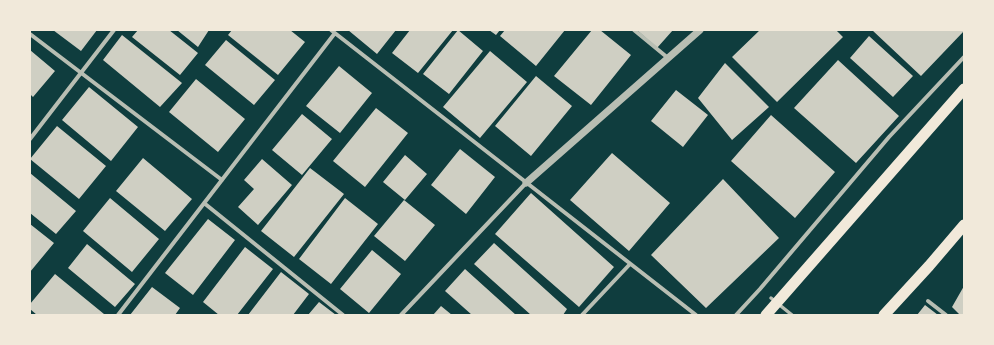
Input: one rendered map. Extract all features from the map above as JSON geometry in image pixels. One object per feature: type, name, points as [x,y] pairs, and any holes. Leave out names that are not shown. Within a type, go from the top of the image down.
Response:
[{"type":"highway","points":[[766,315],[964,89]]},
{"type":"highway","points":[[884,315],[929,266],[964,224]]},
{"type":"street","points":[[30,139],[114,30]]},
{"type":"street","points":[[331,30],[696,315]]},
{"type":"street","points":[[634,30],[668,58]]},
{"type":"street","points":[[401,315],[526,183],[700,30]]},
{"type":"street","points":[[118,315],[335,33]]},
{"type":"street","points":[[30,34],[222,180]]},
{"type":"street","points":[[736,315],[760,289],[889,137],[964,57]]},
{"type":"street","points":[[204,203],[343,315]]},
{"type":"street","points":[[582,315],[630,264]]},
{"type":"street","points":[[771,298],[792,315]]},
{"type":"street","points":[[928,301],[946,315]]},
{"type":"building","points":[[53,30],[97,30],[81,51]]},
{"type":"building","points":[[138,30],[169,30],[198,53],[180,75],[132,37]]},
{"type":"building","points":[[177,30],[209,30],[198,47]]},
{"type":"building","points":[[232,30],[290,30],[305,42],[278,75],[228,35]]},
{"type":"building","points":[[348,30],[396,30],[377,54]]},
{"type":"building","points":[[410,30],[453,30],[418,73],[392,53]]},
{"type":"building","points":[[458,30],[483,51],[449,94],[423,74]]},
{"type":"building","points":[[489,30],[500,30],[496,35]]},
{"type":"building","points":[[505,30],[565,30],[536,66],[500,36]]},
{"type":"building","points":[[592,30],[600,30],[631,55],[591,105],[554,76]]},
{"type":"building","points":[[637,30],[673,30],[657,48]]},
{"type":"building","points":[[760,30],[836,30],[843,37],[777,102],[732,57]]},
{"type":"building","points":[[872,30],[964,30],[964,31],[921,76]]},
{"type":"building","points":[[122,35],[182,83],[160,107],[103,60]]},
{"type":"building","points":[[869,36],[913,76],[893,97],[850,58]]},
{"type":"building","points":[[226,40],[275,80],[254,105],[205,65]]},
{"type":"building","points":[[30,50],[55,71],[33,97],[30,94]]},
{"type":"building","points":[[490,51],[527,82],[480,138],[443,107]]},
{"type":"building","points":[[838,60],[899,116],[856,163],[794,108]]},
{"type":"building","points":[[725,63],[769,107],[732,140],[698,98]]},
{"type":"building","points":[[339,66],[372,93],[340,133],[306,106]]},
{"type":"building","points":[[536,76],[572,106],[531,156],[495,126]]},
{"type":"building","points":[[196,79],[245,119],[218,152],[169,112]]},
{"type":"building","points":[[89,87],[138,127],[111,161],[62,120]]},
{"type":"building","points":[[676,90],[708,115],[683,147],[651,121]]},
{"type":"building","points":[[376,108],[408,133],[365,187],[333,161]]},
{"type":"building","points":[[302,114],[332,139],[302,175],[272,150]]},
{"type":"building","points":[[771,115],[835,172],[795,218],[731,161]]},
{"type":"building","points":[[57,126],[106,166],[79,199],[30,159]]},
{"type":"building","points":[[460,149],[495,177],[466,214],[431,185]]},
{"type":"building","points":[[612,153],[670,203],[629,251],[570,200]]},
{"type":"building","points":[[405,155],[427,174],[405,200],[383,182]]},
{"type":"building","points":[[143,158],[192,199],[165,231],[116,191]]},
{"type":"building","points":[[262,159],[292,185],[258,225],[238,207],[254,189],[244,180]]},
{"type":"building","points":[[310,168],[344,194],[294,257],[261,231]]},
{"type":"building","points":[[30,173],[76,211],[56,234],[30,213]]},
{"type":"building","points":[[723,179],[779,238],[706,308],[651,255]]},
{"type":"building","points":[[531,193],[614,267],[579,307],[495,234]]},
{"type":"building","points":[[110,198],[159,239],[132,272],[83,231]]},
{"type":"building","points":[[345,198],[378,224],[331,284],[299,259]]},
{"type":"building","points":[[404,200],[435,225],[405,261],[374,236]]},
{"type":"building","points":[[208,219],[235,240],[193,295],[165,273]]},
{"type":"building","points":[[30,224],[54,243],[30,272]]},
{"type":"building","points":[[494,243],[567,309],[563,315],[531,315],[474,264]]},
{"type":"building","points":[[87,244],[135,284],[115,307],[68,268]]},
{"type":"building","points":[[245,247],[273,269],[237,315],[219,315],[203,302]]},
{"type":"building","points":[[372,250],[401,274],[369,313],[340,289]]},
{"type":"building","points":[[465,269],[516,315],[472,315],[445,291]]},
{"type":"building","points":[[281,272],[309,294],[293,315],[248,315]]},
{"type":"building","points":[[55,274],[104,315],[37,315],[30,309],[30,304]]},
{"type":"building","points":[[964,286],[964,315],[960,315],[952,307]]},
{"type":"building","points":[[152,287],[180,308],[175,315],[130,315]]},
{"type":"building","points":[[319,302],[336,315],[308,315]]},
{"type":"building","points":[[925,305],[938,315],[917,315]]},
{"type":"building","points":[[441,306],[452,315],[433,315]]}]
